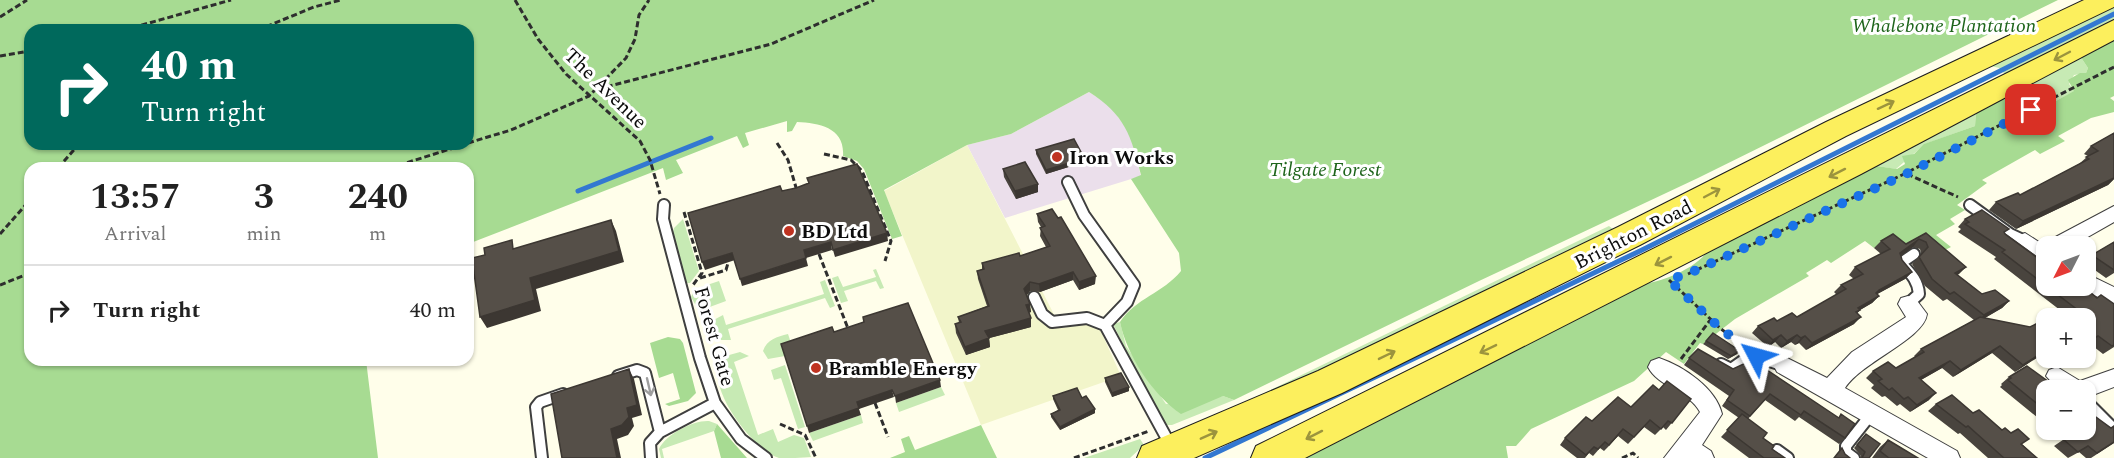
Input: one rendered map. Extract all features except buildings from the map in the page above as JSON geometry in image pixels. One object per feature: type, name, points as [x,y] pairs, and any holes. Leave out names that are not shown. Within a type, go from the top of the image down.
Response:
[{"type":"main road","name":"Brighton Road","points":[[1164,447],[1330,382],[1513,294],[1836,129],[2106,0]]},
{"type":"main road","name":"Brighton Road","points":[[1269,458],[1840,171],[2114,28]]},
{"type":"street","points":[[2074,236],[2114,213]]},
{"type":"street","points":[[2025,241],[2036,246]]},
{"type":"street","points":[[2096,287],[2114,297]]},
{"type":"street","points":[[1831,391],[1846,370],[1866,352],[1916,321],[1917,314],[1908,304]]},
{"type":"street","points":[[1785,366],[1949,458]]},
{"type":"street","points":[[1664,370],[1707,401],[1711,410],[1711,414],[1688,454]]},
{"type":"street","points":[[2057,376],[2062,380]]},
{"type":"street","points":[[2096,385],[2114,378]]},
{"type":"lane","points":[[1068,182],[1084,215],[1134,285],[1133,292],[1126,303],[1105,325]]},
{"type":"lane","name":"Forest Gate","points":[[664,205],[663,219],[700,358],[715,403],[741,439],[766,458]]},
{"type":"lane","points":[[1970,205],[2010,234],[2025,241]]},
{"type":"lane","points":[[1908,304],[1919,294],[1919,288],[1911,273],[1901,263],[1914,254]]},
{"type":"lane","points":[[1034,297],[1042,314],[1052,322],[1089,317],[1096,318],[1105,325],[1164,447]]},
{"type":"lane","points":[[1696,348],[1731,369],[1751,355],[1785,366]]},
{"type":"lane","points":[[603,381],[637,370],[645,373],[660,432]]},
{"type":"lane","points":[[542,458],[536,407],[540,402],[580,388]]},
{"type":"lane","points":[[651,458],[650,442],[660,432],[715,403]]},
{"type":"lane","points":[[2096,411],[2114,429]]},
{"type":"lane","points":[[1854,458],[1846,452],[1846,446],[1872,413]]},
{"type":"path","points":[[0,17],[27,0]]},
{"type":"path","points":[[145,24],[231,0]]},
{"type":"path","points":[[275,24],[341,0]]},
{"type":"path","name":"The Avenue","points":[[514,0],[536,38],[589,96],[629,127],[642,144],[664,205]]},
{"type":"path","points":[[474,142],[511,130],[589,96],[598,89],[626,58],[635,39],[639,15],[649,0]]},
{"type":"path","points":[[598,89],[771,44],[874,0]]},
{"type":"path","points":[[0,56],[24,52]]},
{"type":"path","points":[[1684,275],[1906,174],[2114,68]]},
{"type":"path","points":[[777,143],[788,160],[798,195]]},
{"type":"path","points":[[63,162],[74,150]]},
{"type":"path","points":[[409,162],[448,150]]},
{"type":"path","points":[[824,154],[851,160],[862,171],[891,241],[891,248],[885,261]]},
{"type":"path","points":[[1906,174],[1947,190],[1970,205]]},
{"type":"path","points":[[0,234],[24,207]]},
{"type":"path","points":[[684,212],[702,273],[700,278]]},
{"type":"path","points":[[819,254],[850,334]]},
{"type":"path","points":[[683,293],[700,278],[726,270],[728,262]]},
{"type":"path","points":[[0,285],[24,275]]},
{"type":"path","points":[[1677,277],[1669,280],[1744,346],[1751,355]]},
{"type":"path","points":[[1664,370],[1696,348],[1711,319]]},
{"type":"path","points":[[875,404],[888,437]]},
{"type":"path","points":[[780,424],[805,435],[816,458]]},
{"type":"path","points":[[1074,458],[1149,431],[1164,447]]},
{"type":"path","points":[[1622,458],[1633,453],[1638,458]]},
{"type":"shaded area","points":[[1089,92],[1109,105],[1129,131],[1141,176],[1005,218],[967,145],[1011,134]]},
{"type":"green space","name":"Tilgate Forest","points":[[0,0],[2058,0],[1698,178],[1234,400],[1223,396],[1181,414],[1151,386],[1143,374],[1123,335],[1120,322],[1134,307],[1174,279],[1181,271],[1179,253],[1131,179],[1141,175],[1134,148],[1125,127],[1111,109],[1089,92],[1011,134],[967,145],[884,190],[902,236],[892,239],[864,169],[857,161],[843,156],[843,147],[835,133],[822,126],[797,122],[792,131],[787,132],[787,121],[745,133],[749,145],[743,148],[737,136],[676,160],[683,173],[666,180],[663,168],[474,242],[474,162],[24,162],[24,366],[367,366],[378,458],[0,458]]},
{"type":"green space","points":[[2114,5],[2114,21],[2006,75],[1999,68],[1991,66]]},
{"type":"green space","points":[[2114,39],[2114,96],[2110,98],[2114,101],[2114,112],[2091,118],[2058,136],[2065,141],[2040,154],[2035,150],[1982,180],[1987,183],[1957,205],[1965,210],[1950,219],[1955,224],[1936,235],[1951,247],[1937,254],[1920,240],[1899,251],[1887,241],[1874,248],[1865,241],[1831,263],[1827,260],[1806,273],[1809,276],[1735,319],[1703,344],[1700,343],[1684,364],[1666,352],[1634,381],[1531,429],[1516,446],[1506,446],[1508,458],[1291,458],[1634,285],[1654,282],[1676,274],[1697,262],[1709,248],[1870,165],[1897,169],[1905,164],[1902,156],[1914,154],[1924,144],[1975,126],[1976,111],[2001,99],[2054,102],[2074,91],[2068,80],[2080,73],[2086,73],[2088,68],[2080,56]]},
{"type":"green space","points":[[2080,56],[2088,68],[2086,73],[2074,75],[2069,84],[2075,91],[2054,102],[2001,99]]},
{"type":"green space","points":[[1976,111],[1975,126],[1925,144],[1896,169],[1870,165]]},
{"type":"green space","points":[[967,145],[1061,328],[1089,324],[1100,329],[1121,376],[981,425],[884,191]]},
{"type":"green space","points":[[683,219],[699,271],[690,283],[686,283],[672,236],[674,228]]},
{"type":"green space","points":[[1609,226],[1617,232],[1411,333],[1229,410]]},
{"type":"green space","points":[[876,269],[884,288],[880,289],[876,281],[844,291],[848,301],[841,303],[832,278],[838,276],[843,287],[876,277],[873,270]]},
{"type":"green space","points":[[825,280],[835,306],[830,308],[825,298],[728,329],[731,340],[715,340],[708,330],[708,323],[723,315],[726,325],[824,294],[820,282]]},
{"type":"green space","points":[[719,281],[726,301],[707,308],[695,304],[691,297],[695,289]]},
{"type":"green space","points":[[1120,322],[1126,346],[1166,404],[1223,396],[1234,400],[1172,425],[1163,425],[1113,324]]},
{"type":"green space","points":[[788,334],[792,346],[785,356],[768,359],[763,351],[767,344]]},
{"type":"green space","points":[[668,337],[680,339],[683,343],[696,393],[688,401],[669,406],[665,404],[680,399],[673,373],[659,378],[650,343]]},
{"type":"green space","points":[[740,352],[749,356],[734,362],[758,435],[773,429],[778,442],[794,435],[804,438],[811,457],[779,458],[768,452],[744,429],[733,414],[719,383],[718,369],[722,357]]},
{"type":"green space","points":[[785,365],[805,427],[798,429],[781,378],[774,380],[771,370]]},
{"type":"green space","points":[[941,387],[945,395],[899,412],[896,403]]},
{"type":"green space","points":[[861,415],[863,423],[813,441],[809,433]]},
{"type":"green space","points":[[709,421],[717,424],[714,431],[662,449],[664,458],[661,458],[659,449],[674,433],[696,423]]},
{"type":"green space","points":[[717,424],[747,458],[721,458],[714,431]]},
{"type":"green space","points":[[981,425],[997,458],[890,458],[905,452],[901,439],[909,436],[915,450]]},
{"type":"green space","points":[[1140,439],[1144,445],[1130,458],[1084,458]]},
{"type":"waterway","points":[[1205,458],[1642,250],[2114,14]]},
{"type":"waterway","points":[[578,191],[711,138]]},
{"type":"place","name":"Iron Works","points":[[1057,157]]},
{"type":"place","name":"BD Ltd","points":[[789,231]]},
{"type":"place","name":"Bramble Energy","points":[[816,368]]},
{"type":"route","points":[[1756,356],[1751,355],[1749,350],[1721,329],[1669,280],[1692,272],[1902,176],[2031,110]]},
{"type":"park label","name":"Whalebone Plantation","points":[[1944,25]]}]
